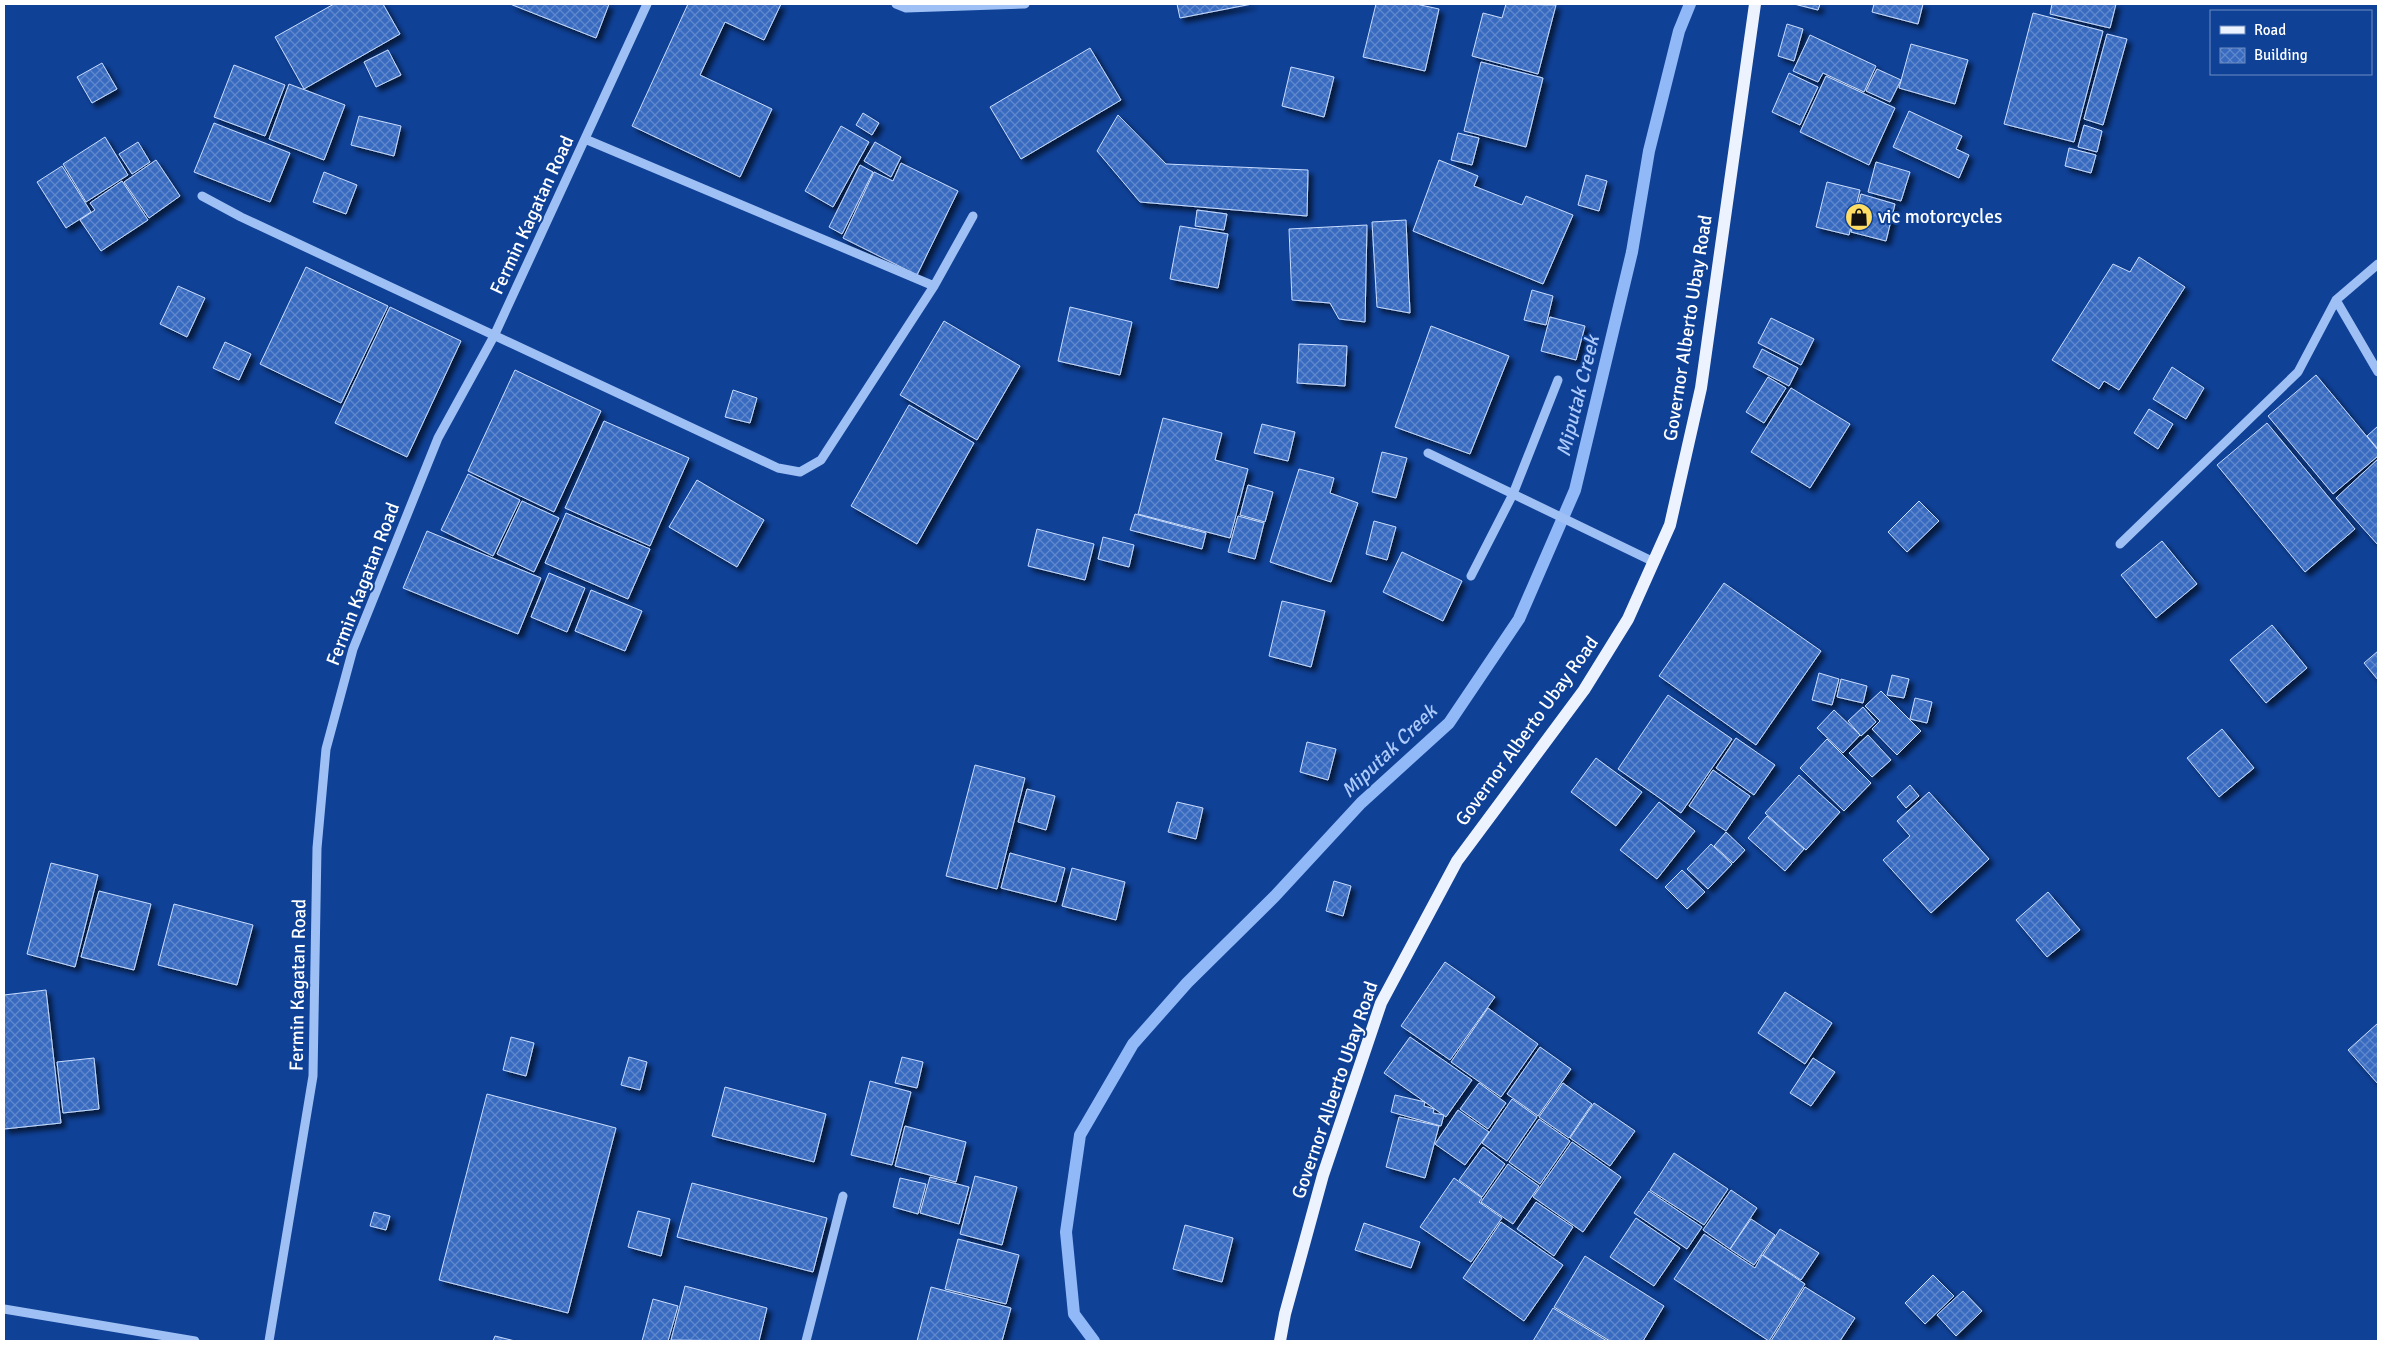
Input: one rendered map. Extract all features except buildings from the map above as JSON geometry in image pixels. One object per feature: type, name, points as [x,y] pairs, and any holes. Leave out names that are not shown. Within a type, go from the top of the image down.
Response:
[{"type":"main road","name":"Governor Alberto Ubay Road","points":[[1280,1341],[1285,1314],[1323,1175],[1381,1003],[1457,861],[1584,690],[1628,619],[1670,525],[1701,388],[1755,4]]},
{"type":"street","name":"Fermin Kagatan Road","points":[[269,1341],[313,1076],[317,848],[326,749],[353,648],[438,438],[494,336],[647,4]]},
{"type":"street","points":[[896,4],[906,8],[1025,4]]},
{"type":"street","points":[[585,139],[934,286]]},
{"type":"street","points":[[202,196],[241,218],[778,468],[800,472],[821,460],[934,286],[973,216]]},
{"type":"street","points":[[2120,544],[2298,372],[2336,300],[2378,264]]},
{"type":"street","points":[[2336,300],[2378,372]]},
{"type":"street","points":[[1470,576],[1513,494],[1558,380]]},
{"type":"street","points":[[1428,453],[1654,562]]},
{"type":"street","points":[[806,1341],[843,1196]]},
{"type":"street","points":[[4,1309],[195,1341]]},
{"type":"waterway","name":"Miputak Creek","points":[[1094,1341],[1074,1314],[1066,1232],[1080,1135],[1133,1044],[1187,983],[1275,896],[1361,803],[1449,723],[1519,619],[1575,490],[1632,252],[1649,151],[1679,31],[1690,4]]},
{"type":"place","name":"vic motorcycles","points":[[1859,217]]}]
